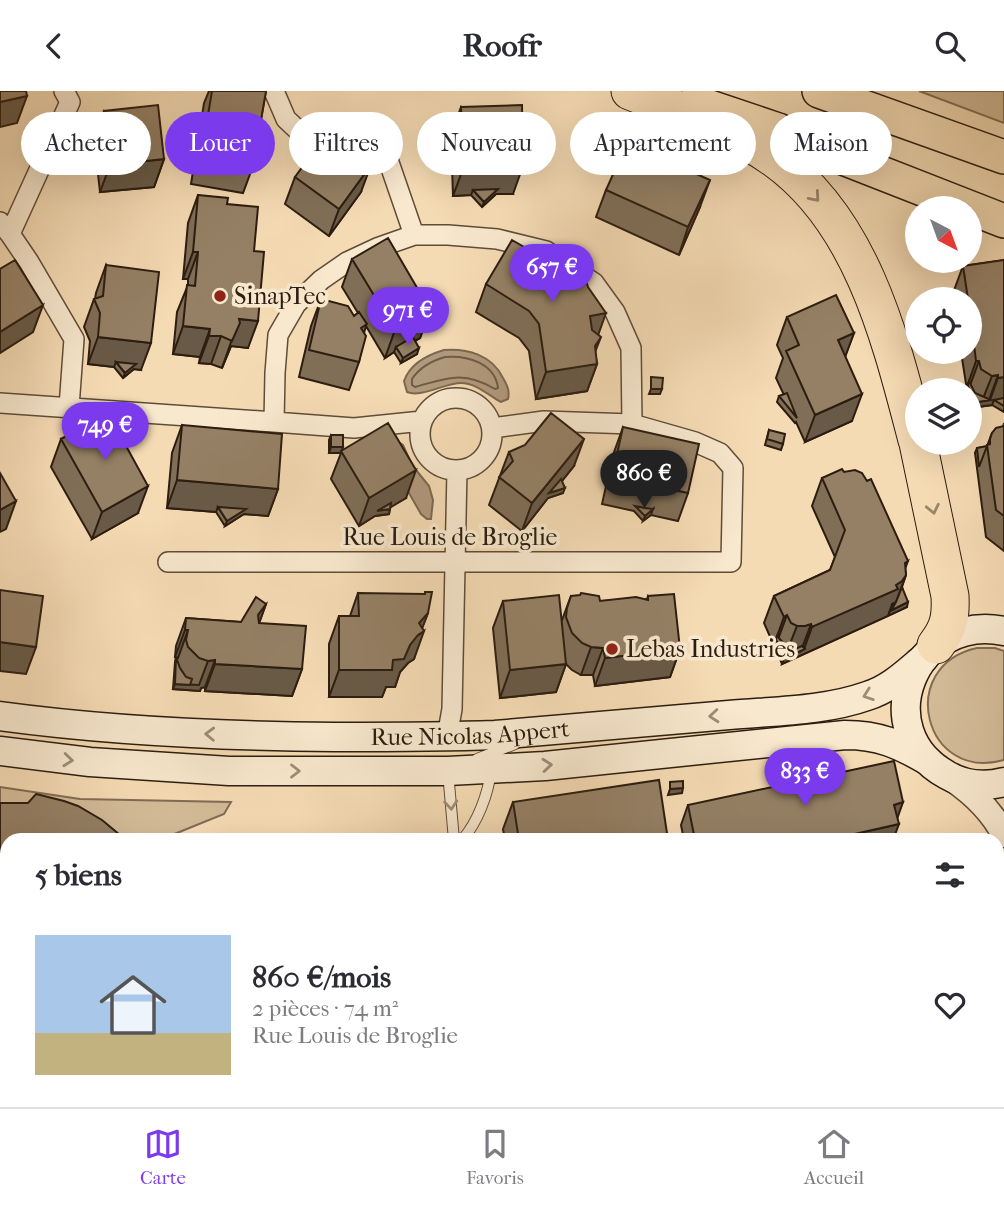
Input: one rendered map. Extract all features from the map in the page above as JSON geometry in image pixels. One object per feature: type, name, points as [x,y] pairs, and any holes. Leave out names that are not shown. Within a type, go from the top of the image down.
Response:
[{"type":"highway","points":[[630,91],[712,124],[749,143],[799,179],[852,248],[866,276],[905,396]]},
{"type":"highway","points":[[659,91],[778,130],[1004,221]]},
{"type":"highway","points":[[819,91],[1004,156]]},
{"type":"highway","points":[[920,455],[950,596],[951,613],[944,634],[930,651]]},
{"type":"main road","name":"Rue Nicolas Appert","points":[[0,716],[172,733],[447,737],[782,711],[850,701],[887,688],[951,636],[985,629],[1004,631]]},
{"type":"main road","points":[[930,651],[911,680],[906,705],[910,731],[917,747],[935,767]]},
{"type":"main road","name":"Rue Nicolas Appert","points":[[0,751],[90,762],[229,771],[448,771],[545,766],[845,735],[879,738],[901,746],[951,778],[970,784],[990,785],[1004,782]]},
{"type":"street","points":[[64,91],[70,102],[5,228],[29,262],[74,339],[69,407]]},
{"type":"street","points":[[274,91],[286,119],[318,144],[336,148],[382,142],[414,235]]},
{"type":"street","points":[[274,422],[278,335],[296,305],[321,280],[347,262],[377,248],[414,235],[448,235],[498,239],[546,251],[594,283],[615,312],[631,348],[632,424],[544,421],[492,428]]},
{"type":"street","points":[[460,398],[481,408],[492,428],[492,440],[480,461],[469,468],[457,470],[435,463],[427,455],[420,433],[422,421],[437,403],[460,398]]},
{"type":"street","points":[[0,403],[354,428],[422,421]]},
{"type":"street","name":"Rue Louis de Broglie","points":[[168,562],[731,562],[733,468],[720,453],[695,442],[632,424]]},
{"type":"street","points":[[447,737],[452,709],[457,470]]},
{"type":"street","points":[[935,767],[968,789],[993,816],[1003,833]]},
{"type":"lane","points":[[453,833],[448,771],[548,730]]},
{"type":"lane","points":[[469,833],[489,789],[491,769]]},
{"type":"shaded area","points":[[919,91],[1004,91],[1004,123]]},
{"type":"shaded area","points":[[977,648],[1004,651],[1004,760],[977,763],[954,755],[939,739],[930,719],[928,697],[935,676],[951,659]]},
{"type":"shaded area","points":[[0,787],[80,799],[231,802],[224,814],[177,833],[68,833],[0,820]]},
{"type":"water","points":[[444,350],[461,350],[486,359],[498,370],[507,386],[508,399],[501,402],[477,387],[461,383],[426,392],[407,392],[404,381],[410,370],[425,358]]},
{"type":"water","points":[[397,441],[403,445],[412,465],[429,486],[433,500],[431,519],[421,514],[402,481]]},
{"type":"building","points":[[0,91],[26,91],[27,96],[0,102]]},
{"type":"building","points":[[212,91],[266,91],[262,112],[208,112]]},
{"type":"building","points":[[158,105],[164,159],[151,160],[151,112],[104,111]]},
{"type":"building","points":[[522,105],[522,112],[461,112],[461,107]]},
{"type":"building","points":[[296,175],[364,175],[339,209],[295,177]]},
{"type":"building","points":[[613,175],[699,175],[710,180],[688,227],[606,190]]},
{"type":"building","points":[[498,189],[484,202],[473,190]]},
{"type":"building","name":"SinapTec","points":[[198,195],[228,198],[227,204],[258,207],[254,251],[264,252],[258,321],[239,319],[240,323],[232,341],[221,336],[209,336],[210,329],[183,326],[187,285],[195,286],[198,252],[193,252]]},
{"type":"building","points":[[388,238],[430,310],[395,330],[352,259]]},
{"type":"building","points":[[512,240],[557,266],[567,250],[606,313],[590,316],[592,330],[601,337],[595,346],[597,364],[546,372],[539,324],[529,311],[486,284]]},
{"type":"building","points":[[15,260],[43,305],[0,332],[0,269]]},
{"type":"building","points":[[1004,260],[1004,377],[998,378],[998,375],[992,376],[981,369],[982,287],[966,287],[964,273],[982,273],[982,263]]},
{"type":"building","points":[[106,265],[159,272],[151,343],[98,337],[100,313],[94,299],[103,296]]},
{"type":"building","points":[[836,295],[854,333],[838,340],[862,394],[815,415],[786,351],[799,345],[787,317]]},
{"type":"building","points":[[321,299],[348,306],[354,316],[359,312],[367,324],[361,328],[366,336],[359,362],[309,350]]},
{"type":"building","points":[[413,337],[419,348],[403,358],[396,347]]},
{"type":"building","points":[[116,362],[136,364],[125,373]]},
{"type":"building","points":[[651,377],[663,378],[662,389],[651,389]]},
{"type":"building","points":[[787,393],[797,418],[779,396]]},
{"type":"building","points":[[1004,398],[1004,406],[994,400]]},
{"type":"building","points":[[108,413],[148,486],[102,512],[61,439]]},
{"type":"building","points":[[551,413],[584,439],[532,503],[499,477],[513,461],[509,452],[525,445]]},
{"type":"building","points":[[388,423],[416,470],[369,498],[341,451]]},
{"type":"building","points":[[182,425],[282,434],[278,489],[177,480]]},
{"type":"building","points":[[1004,426],[1004,516],[996,510],[987,445],[990,444],[996,428]]},
{"type":"building","points":[[623,427],[699,444],[688,493],[612,477]]},
{"type":"building","points":[[769,430],[785,434],[783,444],[767,439]]},
{"type":"building","points":[[331,435],[343,435],[343,447],[331,447]]},
{"type":"building","points":[[987,446],[979,467],[978,455],[982,455],[982,447]]},
{"type":"building","points":[[842,469],[844,472],[855,470],[862,473],[867,481],[871,479],[908,561],[905,563],[906,575],[896,585],[898,589],[812,627],[811,624],[797,626],[791,623],[787,615],[784,617],[774,596],[830,570],[845,530],[822,478]]},
{"type":"building","points":[[0,473],[16,501],[0,510]]},
{"type":"building","points":[[561,479],[565,488],[549,493]]},
{"type":"building","points":[[391,503],[390,509],[377,511]]},
{"type":"building","points":[[635,506],[645,508],[653,509],[645,516]]},
{"type":"building","points":[[218,507],[246,509],[227,521]]},
{"type":"building","points":[[902,587],[908,602],[890,611],[892,604],[894,603],[892,609],[896,602]]},
{"type":"building","points":[[0,590],[43,596],[36,647],[0,642]]},
{"type":"building","points":[[432,592],[428,613],[419,623],[424,631],[410,645],[404,659],[393,660],[392,670],[339,670],[339,616],[359,616],[358,593]]},
{"type":"building","points":[[581,593],[599,596],[600,601],[636,597],[648,600],[648,596],[674,594],[680,649],[605,658],[603,648],[582,643],[572,633],[566,617],[571,596]]},
{"type":"building","points":[[559,595],[566,664],[510,670],[503,601]]},
{"type":"building","points":[[256,597],[266,604],[258,615],[259,623],[306,626],[302,669],[215,664],[215,660],[199,658],[188,647],[186,618],[241,622]]},
{"type":"building","points":[[777,636],[787,647],[795,649],[802,646],[805,649],[784,659]]},
{"type":"building","points":[[176,657],[186,677],[192,679],[190,685],[175,684]]},
{"type":"building","points":[[894,761],[903,802],[894,805],[899,824],[859,833],[694,833],[688,805]]},
{"type":"building","points":[[659,780],[667,833],[518,833],[513,802]]},
{"type":"building","points":[[683,781],[683,788],[670,789],[670,782]]},
{"type":"building","points":[[36,794],[64,801],[102,820],[118,833],[0,833],[0,803],[28,803]]},
{"type":"place","name":"SinapTec","points":[[220,296]]},
{"type":"place","name":"Lebas Industries","points":[[612,649]]}]
